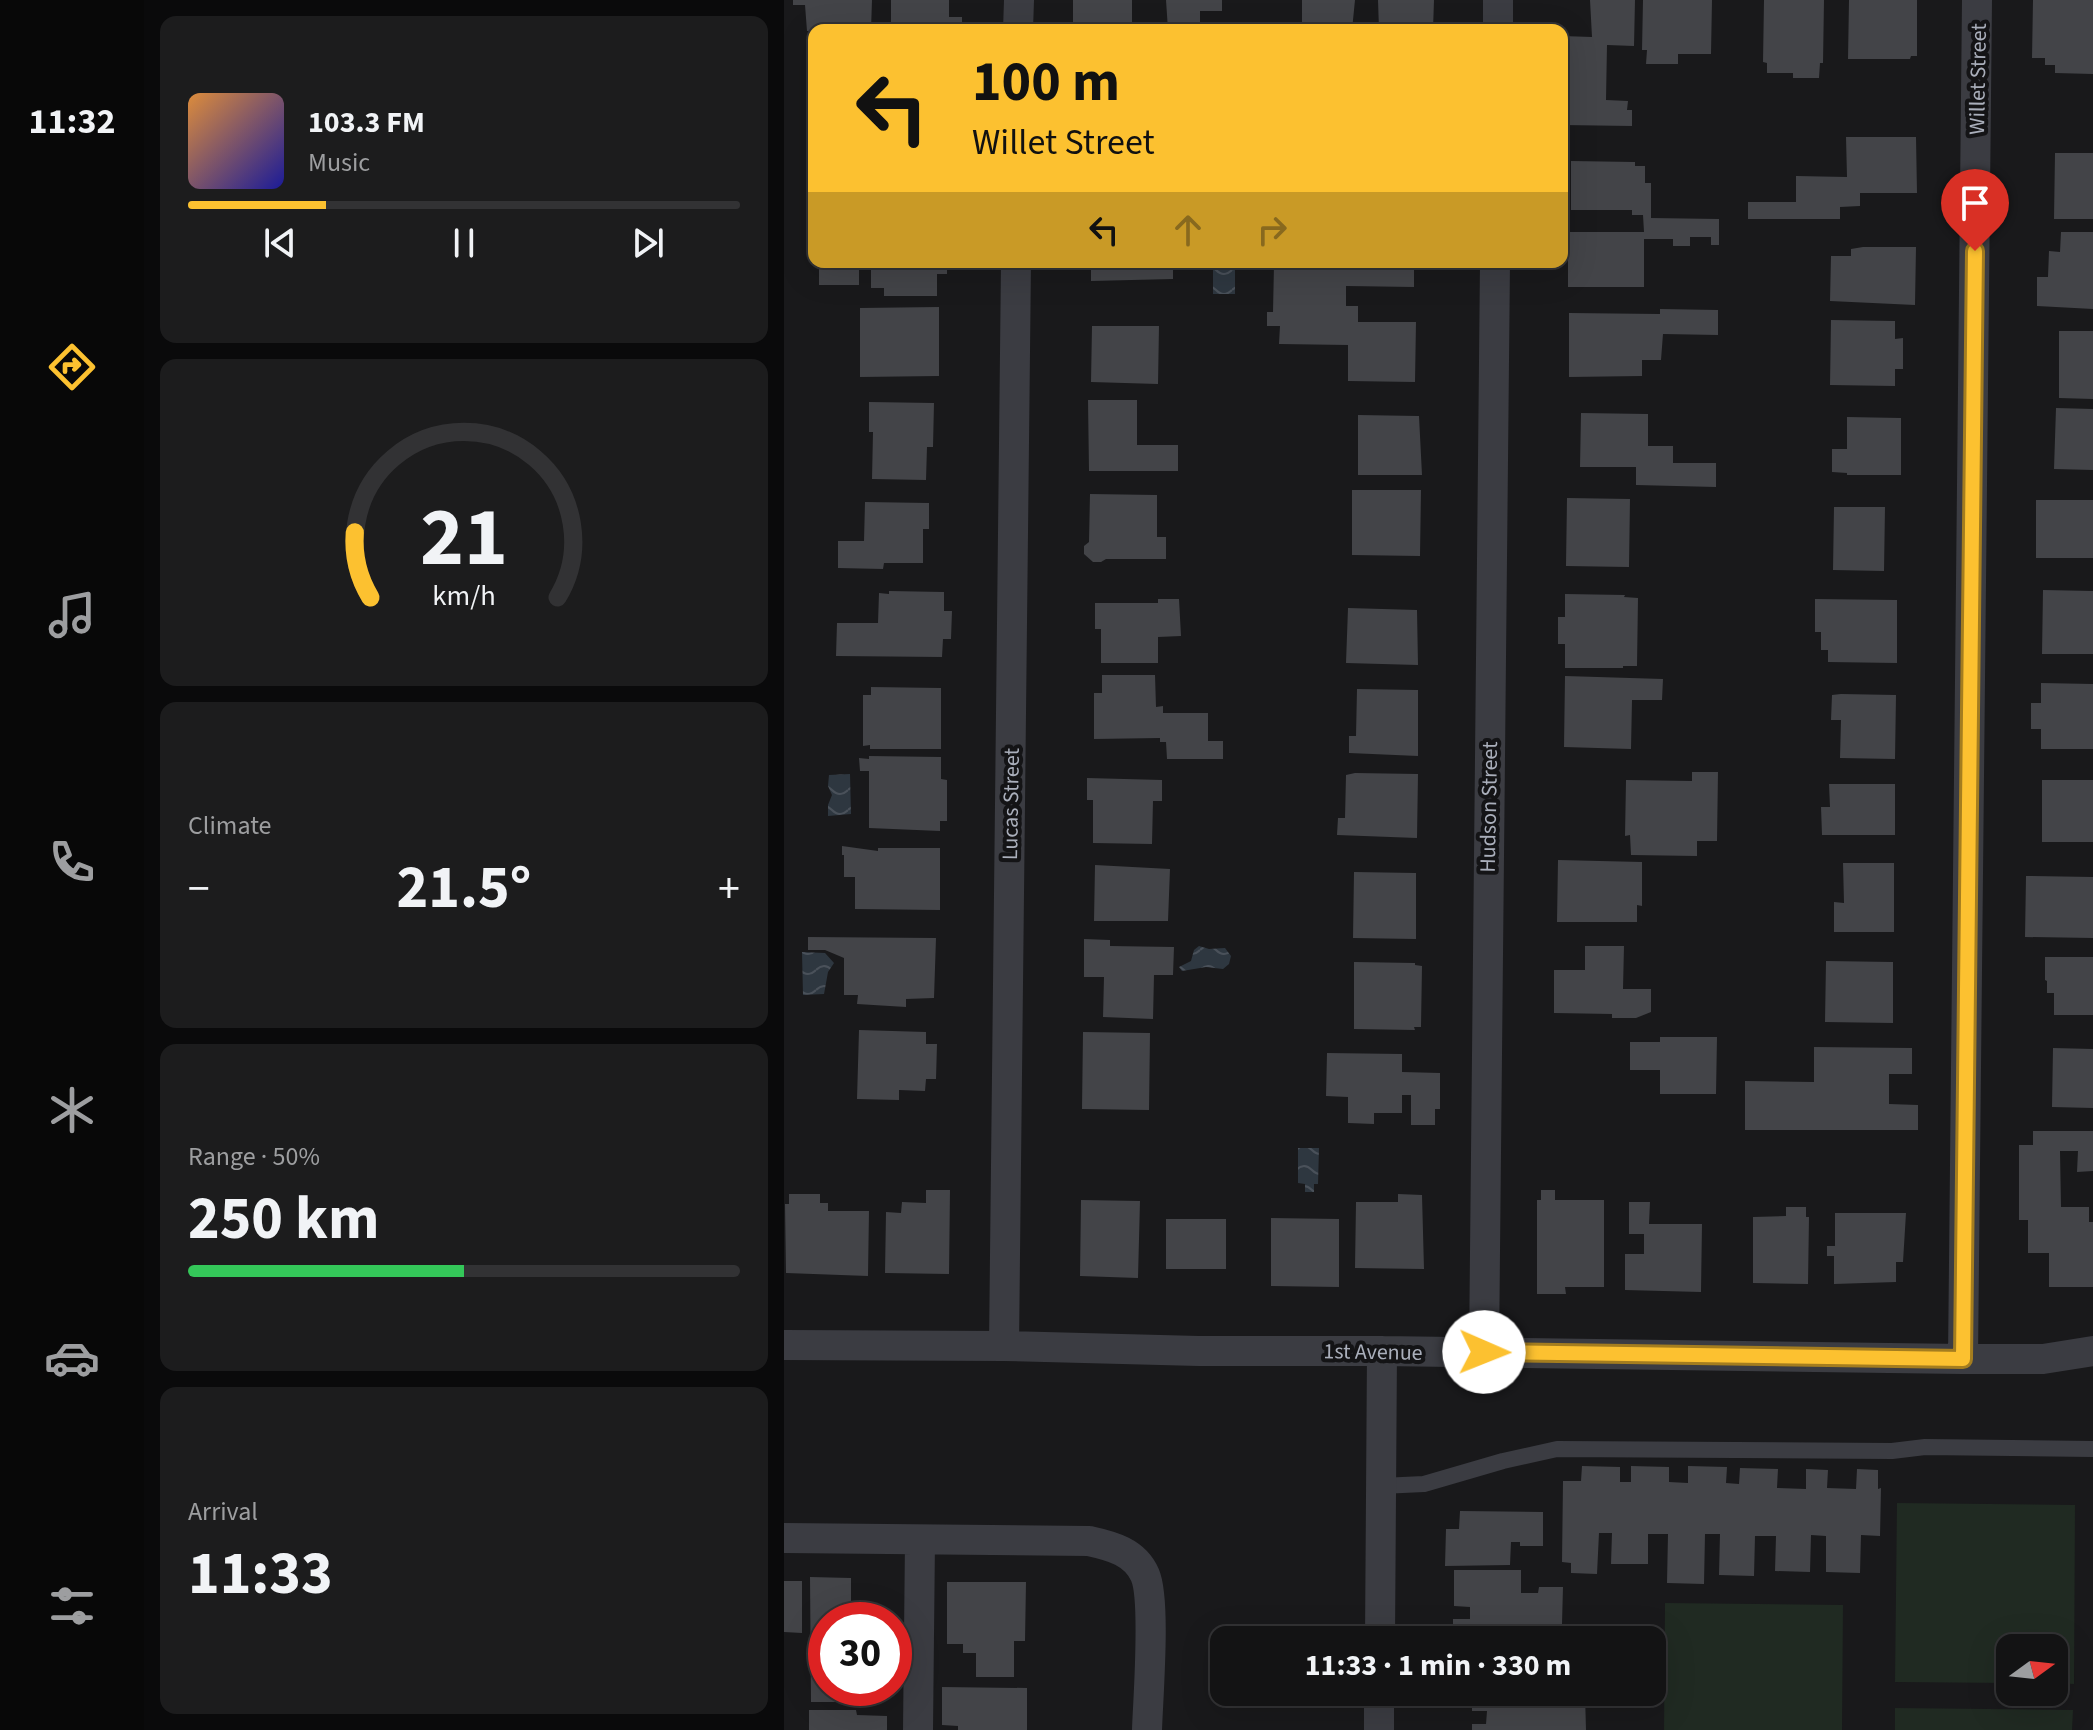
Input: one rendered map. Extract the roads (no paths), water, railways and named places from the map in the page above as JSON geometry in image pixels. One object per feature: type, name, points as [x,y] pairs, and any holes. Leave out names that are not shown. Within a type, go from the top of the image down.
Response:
[{"type":"street","points":[[1018,24],[1019,0]]},
{"type":"street","points":[[1498,0],[1498,24]]},
{"type":"street","name":"Willet Street","points":[[1963,1359],[1977,0]]},
{"type":"street","name":"Lucas Street","points":[[1004,1346],[1016,268]]},
{"type":"street","name":"Hudson Street","points":[[1484,1352],[1495,268]]},
{"type":"street","name":"1st Avenue","points":[[784,1345],[2043,1359]]},
{"type":"street","points":[[1380,1626],[1382,1351]]},
{"type":"street","points":[[2043,1359],[2093,1351]]},
{"type":"street","points":[[2043,1359],[2093,1366]]},
{"type":"street","points":[[784,1538],[1089,1541],[1111,1546],[1132,1557],[1145,1576],[1149,1602],[1147,1730]]},
{"type":"street","points":[[918,1730],[920,1540]]},
{"type":"street","points":[[1379,1706],[1379,1730]]},
{"type":"lane","points":[[1381,1486],[1424,1484],[1557,1449],[2093,1449]]},
{"type":"water","points":[[1235,268],[1235,294],[1213,294],[1213,269]]},
{"type":"water","points":[[850,774],[851,814],[828,816],[832,795],[828,786],[829,775]]},
{"type":"water","points":[[1199,946],[1225,948],[1231,956],[1229,964],[1223,969],[1206,967],[1182,971],[1179,967],[1191,961],[1194,950]]},
{"type":"water","points":[[802,952],[825,953],[834,963],[828,972],[824,994],[803,995]]},
{"type":"water","points":[[1298,1148],[1319,1148],[1318,1184],[1314,1184],[1314,1192],[1305,1192],[1305,1184],[1298,1183]]}]
